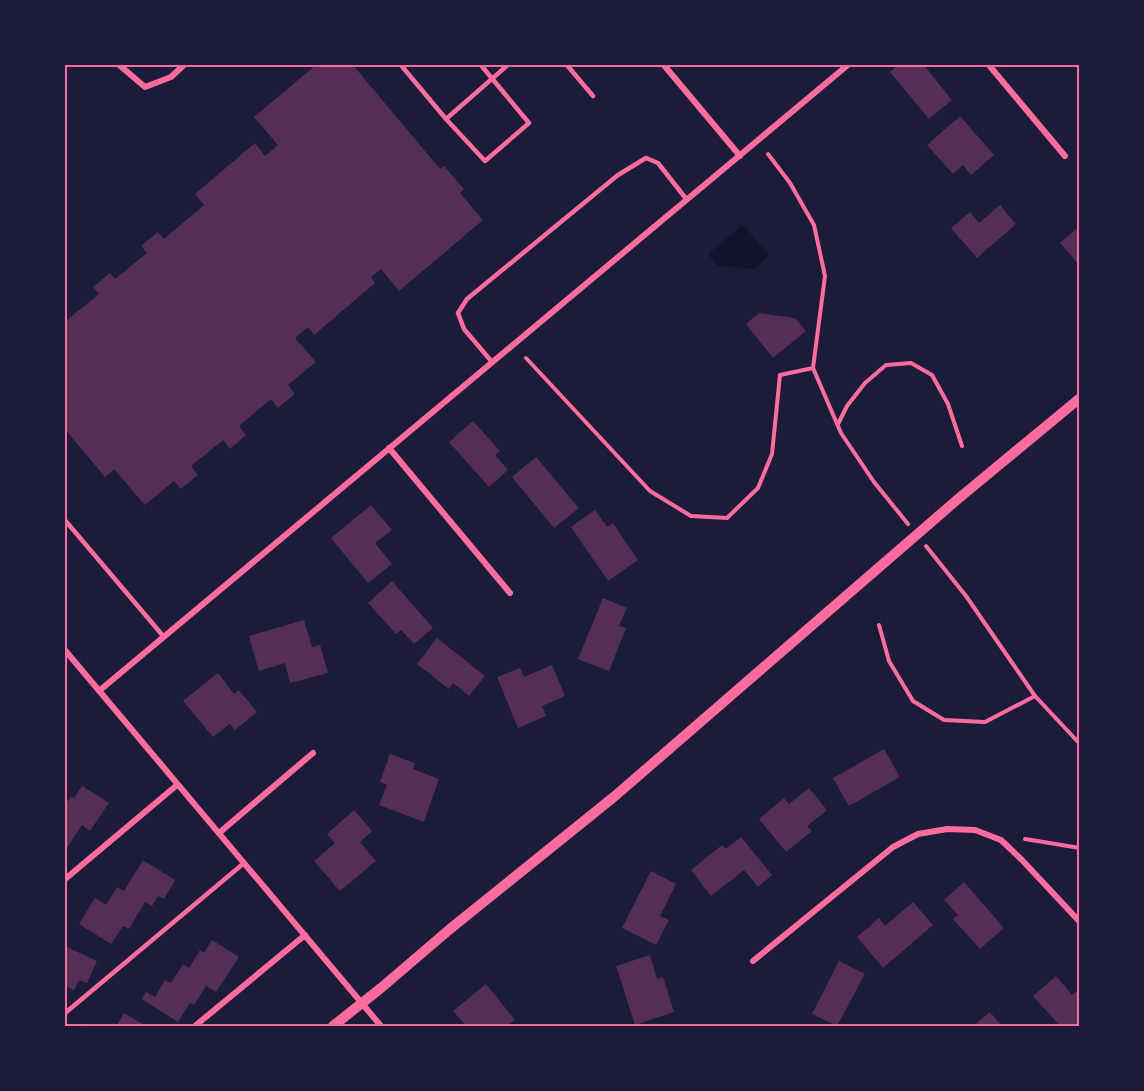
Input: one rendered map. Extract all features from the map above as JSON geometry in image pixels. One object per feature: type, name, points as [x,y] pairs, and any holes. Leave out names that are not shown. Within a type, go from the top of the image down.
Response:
[{"type":"street","points":[[118,64],[145,87],[171,77],[186,64]]},
{"type":"street","points":[[663,64],[740,156]]},
{"type":"street","points":[[99,691],[849,64]]},
{"type":"street","points":[[988,64],[1065,156]]},
{"type":"street","points":[[333,1026],[615,796],[958,499],[1080,398]]},
{"type":"street","points":[[389,448],[510,593]]},
{"type":"street","points":[[64,649],[381,1026]]},
{"type":"street","points":[[219,833],[313,753]]},
{"type":"street","points":[[64,880],[177,785]]},
{"type":"street","points":[[753,961],[893,846],[918,834],[947,829],[975,830],[1000,840],[1080,922]]},
{"type":"street","points":[[195,1026],[304,935]]},
{"type":"lane","points":[[400,64],[485,161],[529,123],[480,64]]},
{"type":"lane","points":[[446,118],[509,64]]},
{"type":"lane","points":[[566,64],[593,96]]},
{"type":"lane","points":[[492,362],[464,329],[458,313],[467,299],[618,174],[645,159],[658,164],[687,200]]},
{"type":"lane","points":[[64,519],[164,637]]},
{"type":"lane","points":[[64,1014],[244,863]]},
{"type":"path","points":[[768,154],[790,183],[814,225],[825,276],[813,368],[841,433],[874,482]]},
{"type":"path","points":[[526,358],[650,491],[692,516],[727,518],[758,488],[772,454],[780,375],[813,368]]},
{"type":"path","points":[[837,424],[865,382],[886,365],[911,363],[932,375],[948,404],[962,446]]},
{"type":"path","points":[[966,596],[1035,696],[1080,744]]},
{"type":"path","points":[[879,625],[889,661],[913,701],[944,720],[985,722],[1035,696]]},
{"type":"path","points":[[1025,839],[1080,849]]},
{"type":"shaded area","points":[[743,225],[769,255],[754,269],[718,266],[708,254]]},
{"type":"building","points":[[317,64],[352,64],[440,169],[444,166],[464,189],[460,193],[483,220],[399,291],[381,269],[371,277],[375,283],[314,335],[308,327],[295,338],[316,362],[288,385],[295,394],[278,408],[271,399],[239,426],[246,435],[230,449],[223,440],[191,466],[198,475],[181,489],[174,481],[145,505],[114,469],[105,477],[64,428],[64,316],[67,320],[99,294],[93,287],[110,273],[115,279],[147,253],[141,246],[158,232],[164,239],[204,205],[195,194],[255,143],[265,156],[278,145],[254,117]]},
{"type":"building","points":[[899,64],[923,64],[952,100],[929,119],[890,72]]},
{"type":"building","points":[[960,116],[994,155],[971,175],[963,165],[953,174],[927,145]]},
{"type":"building","points":[[1000,205],[1016,224],[977,258],[951,228],[970,212],[979,223]]},
{"type":"building","points":[[1077,228],[1080,231],[1080,266],[1060,243]]},
{"type":"building","points":[[759,313],[795,318],[806,331],[773,358],[746,324]]},
{"type":"building","points":[[473,421],[500,451],[495,455],[508,470],[489,487],[449,442]]},
{"type":"building","points":[[536,457],[579,508],[554,528],[512,477]]},
{"type":"building","points":[[371,505],[392,530],[375,543],[392,564],[368,583],[331,538]]},
{"type":"building","points":[[595,510],[607,527],[613,523],[638,560],[608,581],[571,527]]},
{"type":"building","points":[[392,581],[433,628],[414,644],[401,630],[396,634],[368,603]]},
{"type":"building","points":[[603,598],[627,608],[619,626],[626,628],[609,671],[578,659]]},
{"type":"building","points":[[304,620],[312,647],[320,645],[328,673],[290,683],[285,663],[259,671],[249,636]]},
{"type":"building","points":[[437,638],[485,676],[469,696],[453,683],[449,689],[417,664]]},
{"type":"building","points":[[552,665],[565,696],[542,706],[546,716],[518,728],[497,677],[520,668],[524,677]]},
{"type":"building","points":[[218,673],[234,694],[239,690],[257,712],[235,730],[230,724],[213,737],[183,701]]},
{"type":"building","points":[[884,749],[900,777],[849,806],[833,778]]},
{"type":"building","points":[[390,754],[415,763],[413,769],[439,779],[424,822],[379,805],[387,785],[380,782]]},
{"type":"building","points":[[82,786],[109,803],[90,831],[82,825],[64,852],[64,806],[71,796],[74,798]]},
{"type":"building","points":[[809,788],[827,810],[807,826],[812,831],[786,852],[759,819],[784,798],[789,804]]},
{"type":"building","points":[[354,810],[372,831],[360,842],[376,861],[340,891],[314,861],[335,843],[327,834]]},
{"type":"building","points":[[741,837],[772,875],[758,887],[744,870],[711,896],[691,870],[722,845],[726,849]]},
{"type":"building","points":[[143,860],[175,880],[164,899],[158,896],[152,906],[145,902],[129,929],[123,926],[111,944],[79,924],[95,898],[106,905],[117,887],[124,891]]},
{"type":"building","points":[[651,871],[676,884],[660,916],[669,920],[656,945],[622,928]]},
{"type":"building","points":[[964,882],[1004,928],[980,949],[953,919],[958,915],[944,900]]},
{"type":"building","points":[[913,902],[933,925],[883,968],[857,937],[879,918],[885,926]]},
{"type":"building","points":[[212,940],[239,957],[216,992],[206,986],[194,1005],[190,1003],[178,1022],[142,999],[146,992],[155,997],[165,980],[171,983],[183,964],[189,968],[200,950],[204,953]]},
{"type":"building","points":[[67,947],[97,961],[87,983],[79,980],[74,990],[64,985],[64,951]]},
{"type":"building","points":[[650,955],[657,979],[663,977],[674,1012],[635,1025],[616,966]]},
{"type":"building","points":[[839,961],[865,974],[837,1026],[812,1014]]},
{"type":"building","points":[[1056,976],[1072,995],[1078,990],[1080,992],[1080,1026],[1060,1026],[1033,996]]},
{"type":"building","points":[[486,984],[515,1020],[506,1026],[466,1026],[453,1011]]},
{"type":"building","points":[[990,1012],[1002,1026],[973,1026]]},
{"type":"building","points":[[124,1013],[146,1026],[111,1026],[113,1023],[117,1025]]}]
